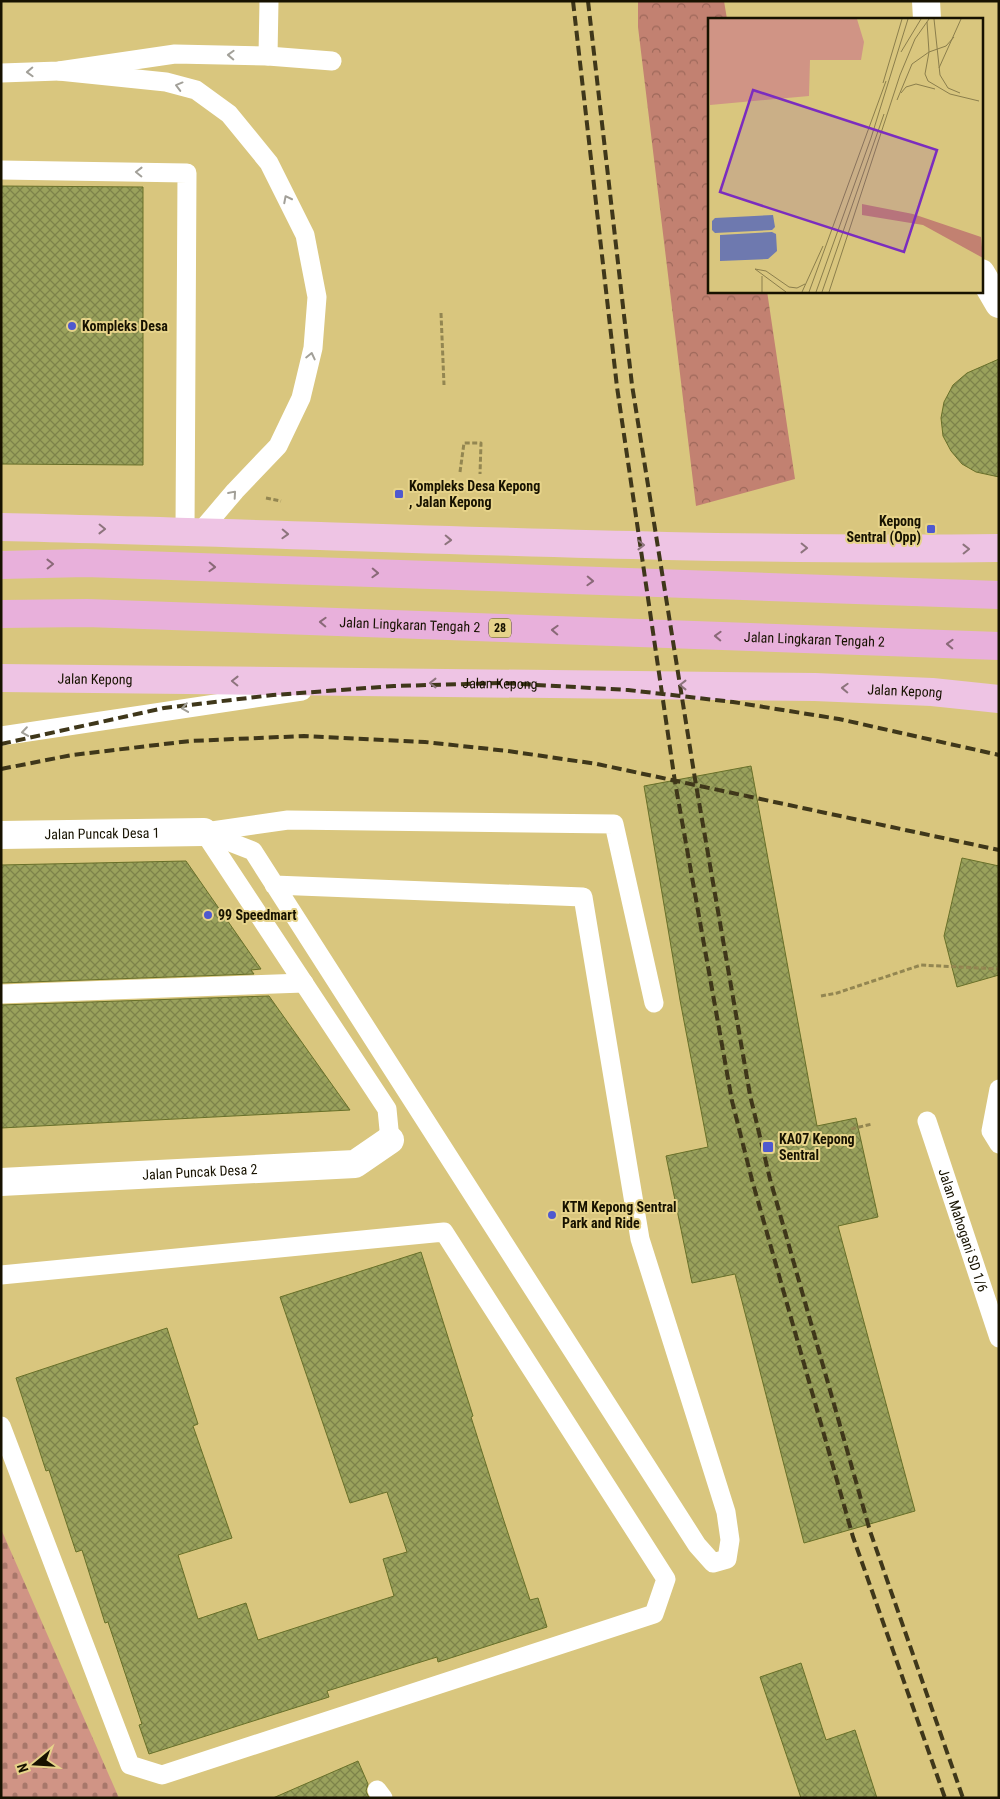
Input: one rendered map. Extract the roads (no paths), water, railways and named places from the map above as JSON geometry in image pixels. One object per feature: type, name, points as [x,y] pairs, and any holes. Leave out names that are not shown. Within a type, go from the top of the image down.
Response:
[{"type":"highway","points":[[1,565],[86,563],[999,595]]},
{"type":"highway","name":"Jalan Lingkaran Tengah 2","points":[[1,614],[87,613],[999,646]]},
{"type":"main road","points":[[1,527],[193,531],[575,544],[896,549],[999,548]]},
{"type":"main road","name":"Jalan Kepong","points":[[1,678],[815,687],[932,692],[999,699]]},
{"type":"street","points":[[926,1],[927,18]]},
{"type":"street","points":[[982,275],[999,304]]},
{"type":"street","name":"Jalan Puncak Desa 1","points":[[1,835],[204,832]]},
{"type":"street","name":"Jalan Puncak Desa 2","points":[[1,1182],[355,1164],[390,1140]]},
{"type":"lane","points":[[268,56],[269,1]]},
{"type":"lane","points":[[1,74],[58,71],[175,54],[268,56],[332,61]]},
{"type":"lane","points":[[58,71],[166,82],[196,90],[229,114],[268,163],[306,234],[317,297],[313,348],[302,398],[278,446],[193,531]]},
{"type":"lane","points":[[1,170],[187,173],[193,531]]},
{"type":"lane","points":[[1,736],[355,682]]},
{"type":"lane","points":[[204,832],[288,820],[614,824],[654,1003]]},
{"type":"lane","points":[[204,832],[252,852],[697,1545],[713,1563],[727,1560],[730,1540],[726,1512],[640,1239],[583,897],[274,884]]},
{"type":"lane","points":[[204,832],[387,1109],[390,1140]]},
{"type":"lane","points":[[1,994],[304,983]]},
{"type":"lane","points":[[999,1089],[991,1130],[999,1144]]},
{"type":"lane","name":"Jalan Mahogani SD 1/6","points":[[927,1122],[999,1338]]},
{"type":"lane","points":[[1,1275],[444,1232],[666,1579],[654,1614],[162,1775],[130,1765],[1,1426]]},
{"type":"railway","points":[[573,1],[617,387],[675,782],[732,1101],[752,1180],[853,1537],[945,1798]]},
{"type":"railway","points":[[588,1],[632,385],[695,779],[750,1095],[770,1179],[870,1531],[963,1798]]},
{"type":"railway","points":[[1,744],[164,708],[273,695],[394,686],[502,683],[628,690],[733,702],[839,719],[999,755]]},
{"type":"railway","points":[[1,769],[72,755],[190,741],[304,736],[425,742],[508,751],[597,764],[999,850]]},
{"type":"place","name":"Kompleks Desa","points":[[72,326]]},
{"type":"place","name":"Kompleks Desa Kepong , Jalan Kepong","points":[[399,494]]},
{"type":"place","name":"Kepong Sentral (Opp)","points":[[931,529]]},
{"type":"place","name":"99 Speedmart","points":[[208,915]]},
{"type":"place","name":"KA07 Kepong Sentral","points":[[768,1147]]},
{"type":"place","name":"KTM Kepong Sentral Park and Ride","points":[[552,1215]]}]
